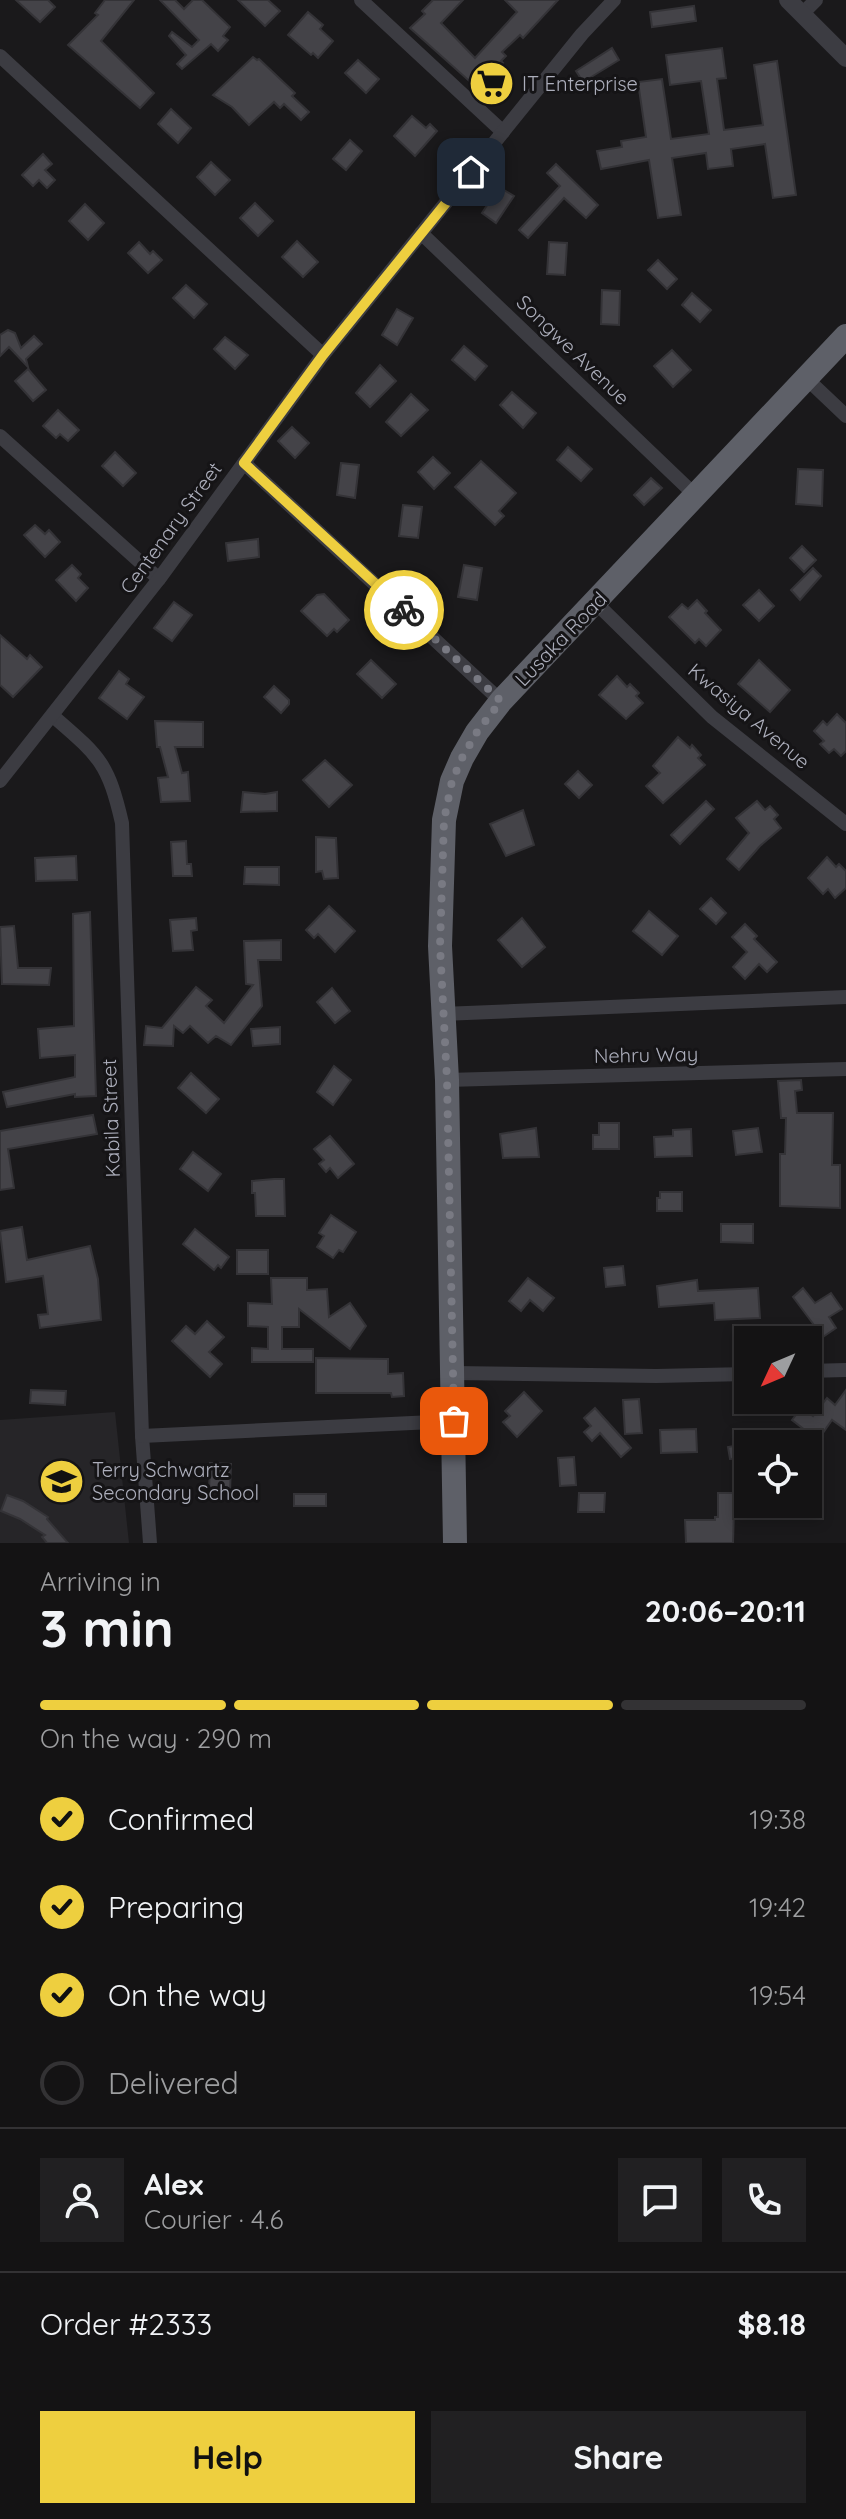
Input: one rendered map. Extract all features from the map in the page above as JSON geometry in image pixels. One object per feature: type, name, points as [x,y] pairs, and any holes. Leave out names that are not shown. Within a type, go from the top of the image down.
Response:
[{"type":"highway","name":"Lusaka Road","points":[[455,1543],[447,1080],[440,946],[444,820],[452,781],[477,732],[501,701],[846,336]]},
{"type":"street","points":[[361,0],[503,132]]},
{"type":"street","name":"Centenary Street","points":[[0,781],[159,579],[323,355],[582,34],[614,0]]},
{"type":"street","points":[[788,0],[846,58]]},
{"type":"street","points":[[802,14],[816,0]]},
{"type":"street","points":[[0,56],[323,355]]},
{"type":"street","name":"Songwe Avenue","points":[[421,233],[696,496]]},
{"type":"street","points":[[806,378],[846,416]]},
{"type":"street","points":[[0,436],[159,579]]},
{"type":"street","points":[[244,463],[501,701]]},
{"type":"street","name":"Kwasiya Avenue","points":[[595,602],[712,717],[846,824]]},
{"type":"street","name":"Kabila Street","points":[[53,716],[101,761],[114,787],[122,823],[142,1436],[150,1543]]},
{"type":"street","points":[[442,1014],[846,997]]},
{"type":"street","name":"Nehru Way","points":[[447,1080],[846,1069]]},
{"type":"street","points":[[822,1371],[846,1370]]},
{"type":"street","points":[[453,1373],[734,1374]]},
{"type":"street","points":[[142,1436],[454,1421]]},
{"type":"shaded area","name":"Terry Schwartz Secondary School","points":[[115,1412],[129,1543],[0,1543],[0,1420]]},
{"type":"building","points":[[16,0],[48,0],[55,7],[40,22]]},
{"type":"building","points":[[105,0],[134,0],[101,41],[154,93],[140,108],[68,45],[98,15],[95,13]]},
{"type":"building","points":[[160,0],[175,0],[184,9],[193,0],[202,0],[230,27],[223,36],[228,40],[218,51],[211,44],[182,69],[177,64],[186,55],[169,36],[172,32],[192,47],[199,40]]},
{"type":"building","points":[[238,0],[268,0],[280,11],[265,26]]},
{"type":"building","points":[[433,0],[463,0],[441,23],[475,58],[517,12],[505,0],[558,0],[523,38],[520,35],[502,52],[506,56],[501,61],[503,63],[476,87],[410,28],[425,14],[422,11]]},
{"type":"building","points":[[694,6],[696,21],[652,27],[650,12]]},
{"type":"building","points":[[308,12],[323,25],[320,29],[333,41],[318,58],[288,35]]},
{"type":"building","points":[[612,48],[619,60],[583,82],[576,71]]},
{"type":"building","points":[[722,48],[726,78],[717,79],[724,130],[763,125],[754,65],[777,61],[796,195],[773,198],[765,144],[731,149],[733,166],[708,169],[706,153],[672,158],[681,215],[658,218],[649,160],[601,169],[597,151],[622,147],[621,141],[646,137],[638,82],[662,79],[671,139],[709,134],[701,81],[670,85],[666,55]]},
{"type":"building","points":[[253,57],[295,93],[292,96],[309,112],[301,120],[284,104],[280,108],[274,102],[249,125],[232,107],[213,95]]},
{"type":"building","points":[[358,60],[379,79],[366,93],[345,73]]},
{"type":"building","points":[[171,109],[191,128],[178,143],[158,124]]},
{"type":"building","points":[[412,116],[426,128],[430,124],[437,131],[415,156],[394,136]]},
{"type":"building","points":[[350,140],[362,151],[346,170],[333,159]]},
{"type":"building","points":[[43,154],[52,164],[45,170],[55,180],[47,188],[39,180],[33,186],[22,175]]},
{"type":"building","points":[[211,162],[230,180],[215,195],[197,177]]},
{"type":"building","points":[[556,164],[598,205],[586,218],[564,198],[528,238],[519,230],[560,186],[547,173]]},
{"type":"building","points":[[499,187],[514,196],[496,223],[482,213]]},
{"type":"building","points":[[255,203],[273,221],[258,236],[240,218]]},
{"type":"building","points":[[85,204],[104,223],[88,240],[69,221]]},
{"type":"building","points":[[297,241],[318,262],[303,277],[282,257]]},
{"type":"building","points":[[139,242],[150,254],[153,251],[162,260],[148,273],[128,253]]},
{"type":"building","points":[[549,242],[567,243],[565,275],[547,274]]},
{"type":"building","points":[[658,260],[677,279],[667,289],[648,270]]},
{"type":"building","points":[[186,285],[207,304],[194,318],[173,298]]},
{"type":"building","points":[[602,290],[620,291],[619,325],[601,324]]},
{"type":"building","points":[[692,293],[711,310],[700,322],[682,305]]},
{"type":"building","points":[[397,309],[413,318],[397,345],[382,335]]},
{"type":"building","points":[[8,330],[15,333],[21,348],[34,336],[42,344],[26,359],[28,367],[9,347],[0,356],[0,335]]},
{"type":"building","points":[[225,337],[248,355],[235,369],[214,349]]},
{"type":"building","points":[[464,346],[487,366],[475,380],[452,360]]},
{"type":"building","points":[[672,350],[691,370],[673,387],[654,366]]},
{"type":"building","points":[[380,365],[396,381],[370,407],[356,393]]},
{"type":"building","points":[[28,369],[46,390],[33,401],[15,381]]},
{"type":"building","points":[[512,392],[536,413],[523,428],[500,405]]},
{"type":"building","points":[[411,394],[428,410],[401,436],[386,422]]},
{"type":"building","points":[[58,410],[79,430],[68,441],[60,434],[56,438],[43,426]]},
{"type":"building","points":[[292,427],[309,443],[295,458],[278,441]]},
{"type":"building","points":[[568,447],[592,469],[581,481],[557,460]]},
{"type":"building","points":[[115,452],[136,473],[123,486],[102,466]]},
{"type":"building","points":[[433,457],[450,473],[434,489],[418,472]]},
{"type":"building","points":[[481,461],[516,493],[499,511],[504,516],[495,525],[455,487]]},
{"type":"building","points":[[341,463],[359,465],[355,498],[337,495]]},
{"type":"building","points":[[798,469],[823,470],[822,506],[796,504]]},
{"type":"building","points":[[651,478],[662,488],[644,505],[634,495]]},
{"type":"building","points":[[403,505],[422,507],[418,538],[399,536]]},
{"type":"building","points":[[35,525],[45,534],[49,530],[60,542],[45,557],[24,535]]},
{"type":"building","points":[[258,539],[259,557],[228,561],[226,543]]},
{"type":"building","points":[[802,546],[816,560],[804,572],[790,558]]},
{"type":"building","points":[[72,565],[81,574],[78,578],[88,588],[76,601],[56,580]]},
{"type":"building","points":[[464,565],[482,568],[477,600],[458,597]]},
{"type":"building","points":[[813,568],[821,576],[800,600],[791,590]]},
{"type":"building","points":[[759,590],[774,606],[759,621],[743,605]]},
{"type":"building","points":[[324,594],[349,620],[337,632],[334,629],[327,636],[301,611],[317,595]]},
{"type":"building","points":[[697,600],[721,630],[706,646],[699,639],[695,643],[669,617],[682,604],[688,609]]},
{"type":"building","points":[[174,602],[192,615],[172,641],[154,628]]},
{"type":"building","points":[[0,635],[27,659],[30,655],[42,667],[13,697],[0,685]]},
{"type":"building","points":[[371,660],[396,684],[382,698],[357,674]]},
{"type":"building","points":[[759,660],[790,690],[770,712],[738,684]]},
{"type":"building","points":[[119,671],[129,679],[126,684],[144,697],[127,719],[99,698]]},
{"type":"building","points":[[617,676],[627,687],[630,684],[639,693],[636,696],[643,703],[626,719],[599,695]]},
{"type":"building","points":[[274,686],[289,700],[281,713],[264,697]]},
{"type":"building","points":[[837,714],[846,723],[846,751],[841,756],[834,749],[829,753],[820,744],[824,741],[814,731],[823,721],[827,725]]},
{"type":"building","points":[[155,721],[203,722],[203,747],[175,747],[182,773],[188,772],[190,801],[161,802],[158,778],[168,777],[160,747],[157,747]]},
{"type":"building","points":[[678,737],[690,748],[692,745],[705,765],[663,803],[646,786],[660,773],[653,766]]},
{"type":"building","points":[[325,760],[352,785],[329,807],[303,780]]},
{"type":"building","points":[[578,771],[592,785],[579,798],[565,784]]},
{"type":"building","points":[[243,792],[277,792],[277,811],[241,812]]},
{"type":"building","points":[[706,801],[714,809],[680,844],[671,835]]},
{"type":"building","points":[[757,801],[765,810],[770,806],[778,815],[774,819],[781,828],[739,870],[727,859],[749,833],[736,818]]},
{"type":"building","points":[[523,810],[534,845],[506,856],[490,824]]},
{"type":"building","points":[[316,837],[336,838],[338,878],[324,879],[322,871],[316,872]]},
{"type":"building","points":[[186,841],[187,864],[191,864],[192,876],[173,876],[171,842]]},
{"type":"building","points":[[76,856],[77,880],[36,881],[35,858]]},
{"type":"building","points":[[827,857],[836,867],[839,864],[846,871],[846,888],[835,898],[828,889],[823,894],[808,878]]},
{"type":"building","points":[[245,867],[279,867],[279,885],[244,884]]},
{"type":"building","points":[[711,898],[726,913],[716,924],[700,909]]},
{"type":"building","points":[[329,906],[355,931],[335,952],[318,934],[314,938],[306,930]]},
{"type":"building","points":[[649,911],[678,936],[662,955],[633,931]]},
{"type":"building","points":[[90,912],[96,1096],[75,1097],[75,1094],[7,1107],[3,1092],[75,1077],[75,1055],[40,1058],[38,1029],[74,1026],[73,914]]},
{"type":"building","points":[[196,918],[197,930],[191,931],[193,950],[173,951],[170,920]]},
{"type":"building","points":[[522,918],[545,947],[522,967],[498,940]]},
{"type":"building","points":[[745,924],[757,936],[754,939],[777,962],[767,972],[759,964],[745,979],[733,967],[747,952],[732,937]]},
{"type":"building","points":[[14,926],[18,968],[51,968],[49,985],[2,984],[0,927]]},
{"type":"building","points":[[281,940],[281,960],[258,960],[262,1006],[231,1045],[216,1036],[208,1043],[190,1026],[183,1033],[174,1026],[173,1046],[144,1045],[146,1026],[162,1028],[196,987],[212,1000],[206,1006],[224,1023],[253,985],[246,984],[244,941]]},
{"type":"building","points":[[332,988],[350,1011],[335,1023],[317,1002]]},
{"type":"building","points":[[280,1027],[280,1044],[253,1046],[251,1029]]},
{"type":"building","points":[[334,1066],[351,1080],[333,1105],[317,1092]]},
{"type":"building","points":[[191,1073],[219,1099],[206,1113],[178,1088]]},
{"type":"building","points":[[801,1080],[802,1090],[795,1091],[797,1113],[833,1113],[832,1165],[840,1165],[840,1208],[780,1206],[780,1154],[785,1154],[786,1118],[781,1118],[778,1081]]},
{"type":"building","points":[[93,1115],[97,1134],[8,1149],[14,1188],[0,1190],[0,1131]]},
{"type":"building","points":[[599,1123],[619,1123],[619,1149],[593,1149],[593,1135],[599,1135]]},
{"type":"building","points":[[536,1128],[539,1157],[503,1158],[500,1134]]},
{"type":"building","points":[[758,1128],[762,1152],[736,1155],[733,1131]]},
{"type":"building","points":[[691,1129],[692,1156],[655,1157],[654,1137],[673,1136],[673,1130]]},
{"type":"building","points":[[330,1136],[354,1164],[338,1178],[330,1168],[326,1172],[319,1164],[324,1160],[314,1149]]},
{"type":"building","points":[[193,1152],[221,1174],[208,1191],[180,1169]]},
{"type":"building","points":[[284,1179],[285,1216],[256,1216],[252,1181]]},
{"type":"building","points":[[660,1192],[682,1192],[682,1211],[657,1211]]},
{"type":"building","points":[[331,1215],[356,1232],[343,1252],[339,1250],[333,1258],[317,1247],[324,1236],[319,1233]]},
{"type":"building","points":[[721,1224],[753,1224],[753,1243],[721,1242]]},
{"type":"building","points":[[22,1227],[27,1260],[90,1246],[98,1279],[101,1320],[40,1328],[38,1315],[48,1314],[43,1276],[6,1282],[0,1231]]},
{"type":"building","points":[[195,1229],[229,1257],[221,1268],[218,1265],[214,1270],[183,1244]]},
{"type":"building","points":[[237,1250],[268,1250],[268,1274],[237,1274]]},
{"type":"building","points":[[623,1266],[625,1285],[606,1287],[604,1268]]},
{"type":"building","points":[[271,1278],[307,1278],[307,1290],[327,1289],[329,1317],[350,1303],[366,1326],[350,1349],[299,1309],[299,1327],[282,1327],[282,1349],[313,1349],[313,1362],[252,1362],[252,1348],[268,1349],[268,1327],[248,1326],[248,1303],[272,1304]]},
{"type":"building","points":[[528,1278],[554,1298],[543,1311],[530,1300],[521,1311],[509,1301]]},
{"type":"building","points":[[697,1280],[698,1291],[758,1288],[760,1318],[715,1320],[714,1303],[659,1307],[657,1286]]},
{"type":"building","points":[[803,1288],[815,1303],[831,1293],[842,1309],[829,1317],[836,1328],[823,1337],[822,1326],[815,1326],[793,1297]]},
{"type":"building","points":[[207,1321],[224,1337],[209,1352],[222,1364],[210,1377],[172,1341],[186,1326],[195,1334]]},
{"type":"building","points":[[316,1358],[388,1359],[388,1374],[403,1373],[404,1396],[392,1397],[391,1393],[316,1393]]},
{"type":"building","points":[[31,1390],[66,1391],[65,1405],[30,1403]]},
{"type":"building","points":[[846,1390],[846,1430],[832,1420],[822,1434],[822,1430],[805,1430],[792,1420],[797,1414],[822,1414],[822,1404],[827,1398],[835,1405]]},
{"type":"building","points":[[524,1392],[542,1411],[517,1437],[503,1422],[510,1416],[505,1411]]},
{"type":"building","points":[[639,1399],[642,1433],[625,1434],[623,1400]]},
{"type":"building","points":[[595,1408],[631,1448],[621,1457],[600,1433],[592,1441],[584,1432],[591,1426],[584,1418]]},
{"type":"building","points":[[696,1429],[697,1452],[661,1453],[660,1430]]},
{"type":"building","points":[[734,1446],[734,1459],[730,1459],[728,1447]]},
{"type":"building","points":[[574,1457],[576,1485],[560,1486],[558,1458]]},
{"type":"building","points":[[210,1463],[231,1464],[230,1493],[209,1492]]},
{"type":"building","points":[[579,1493],[605,1493],[604,1512],[578,1512]]},
{"type":"building","points":[[718,1493],[734,1493],[733,1543],[686,1543],[685,1520],[715,1520],[718,1517]]},
{"type":"building","points":[[294,1494],[326,1494],[326,1506],[294,1506]]},
{"type":"building","points":[[7,1495],[48,1517],[68,1543],[47,1543],[42,1537],[45,1535],[1,1511]]},
{"type":"way so far","points":[[404,610],[501,701],[462,758],[452,781],[444,820],[440,946],[447,1080],[454,1421]]},
{"type":"place","name":"IT Enterprise","points":[[491,84]]},
{"type":"place","name":"Terry Schwartz Secondary School","points":[[61,1482]]},
{"type":"route","points":[[404,610],[244,463],[323,355],[471,172]]}]
